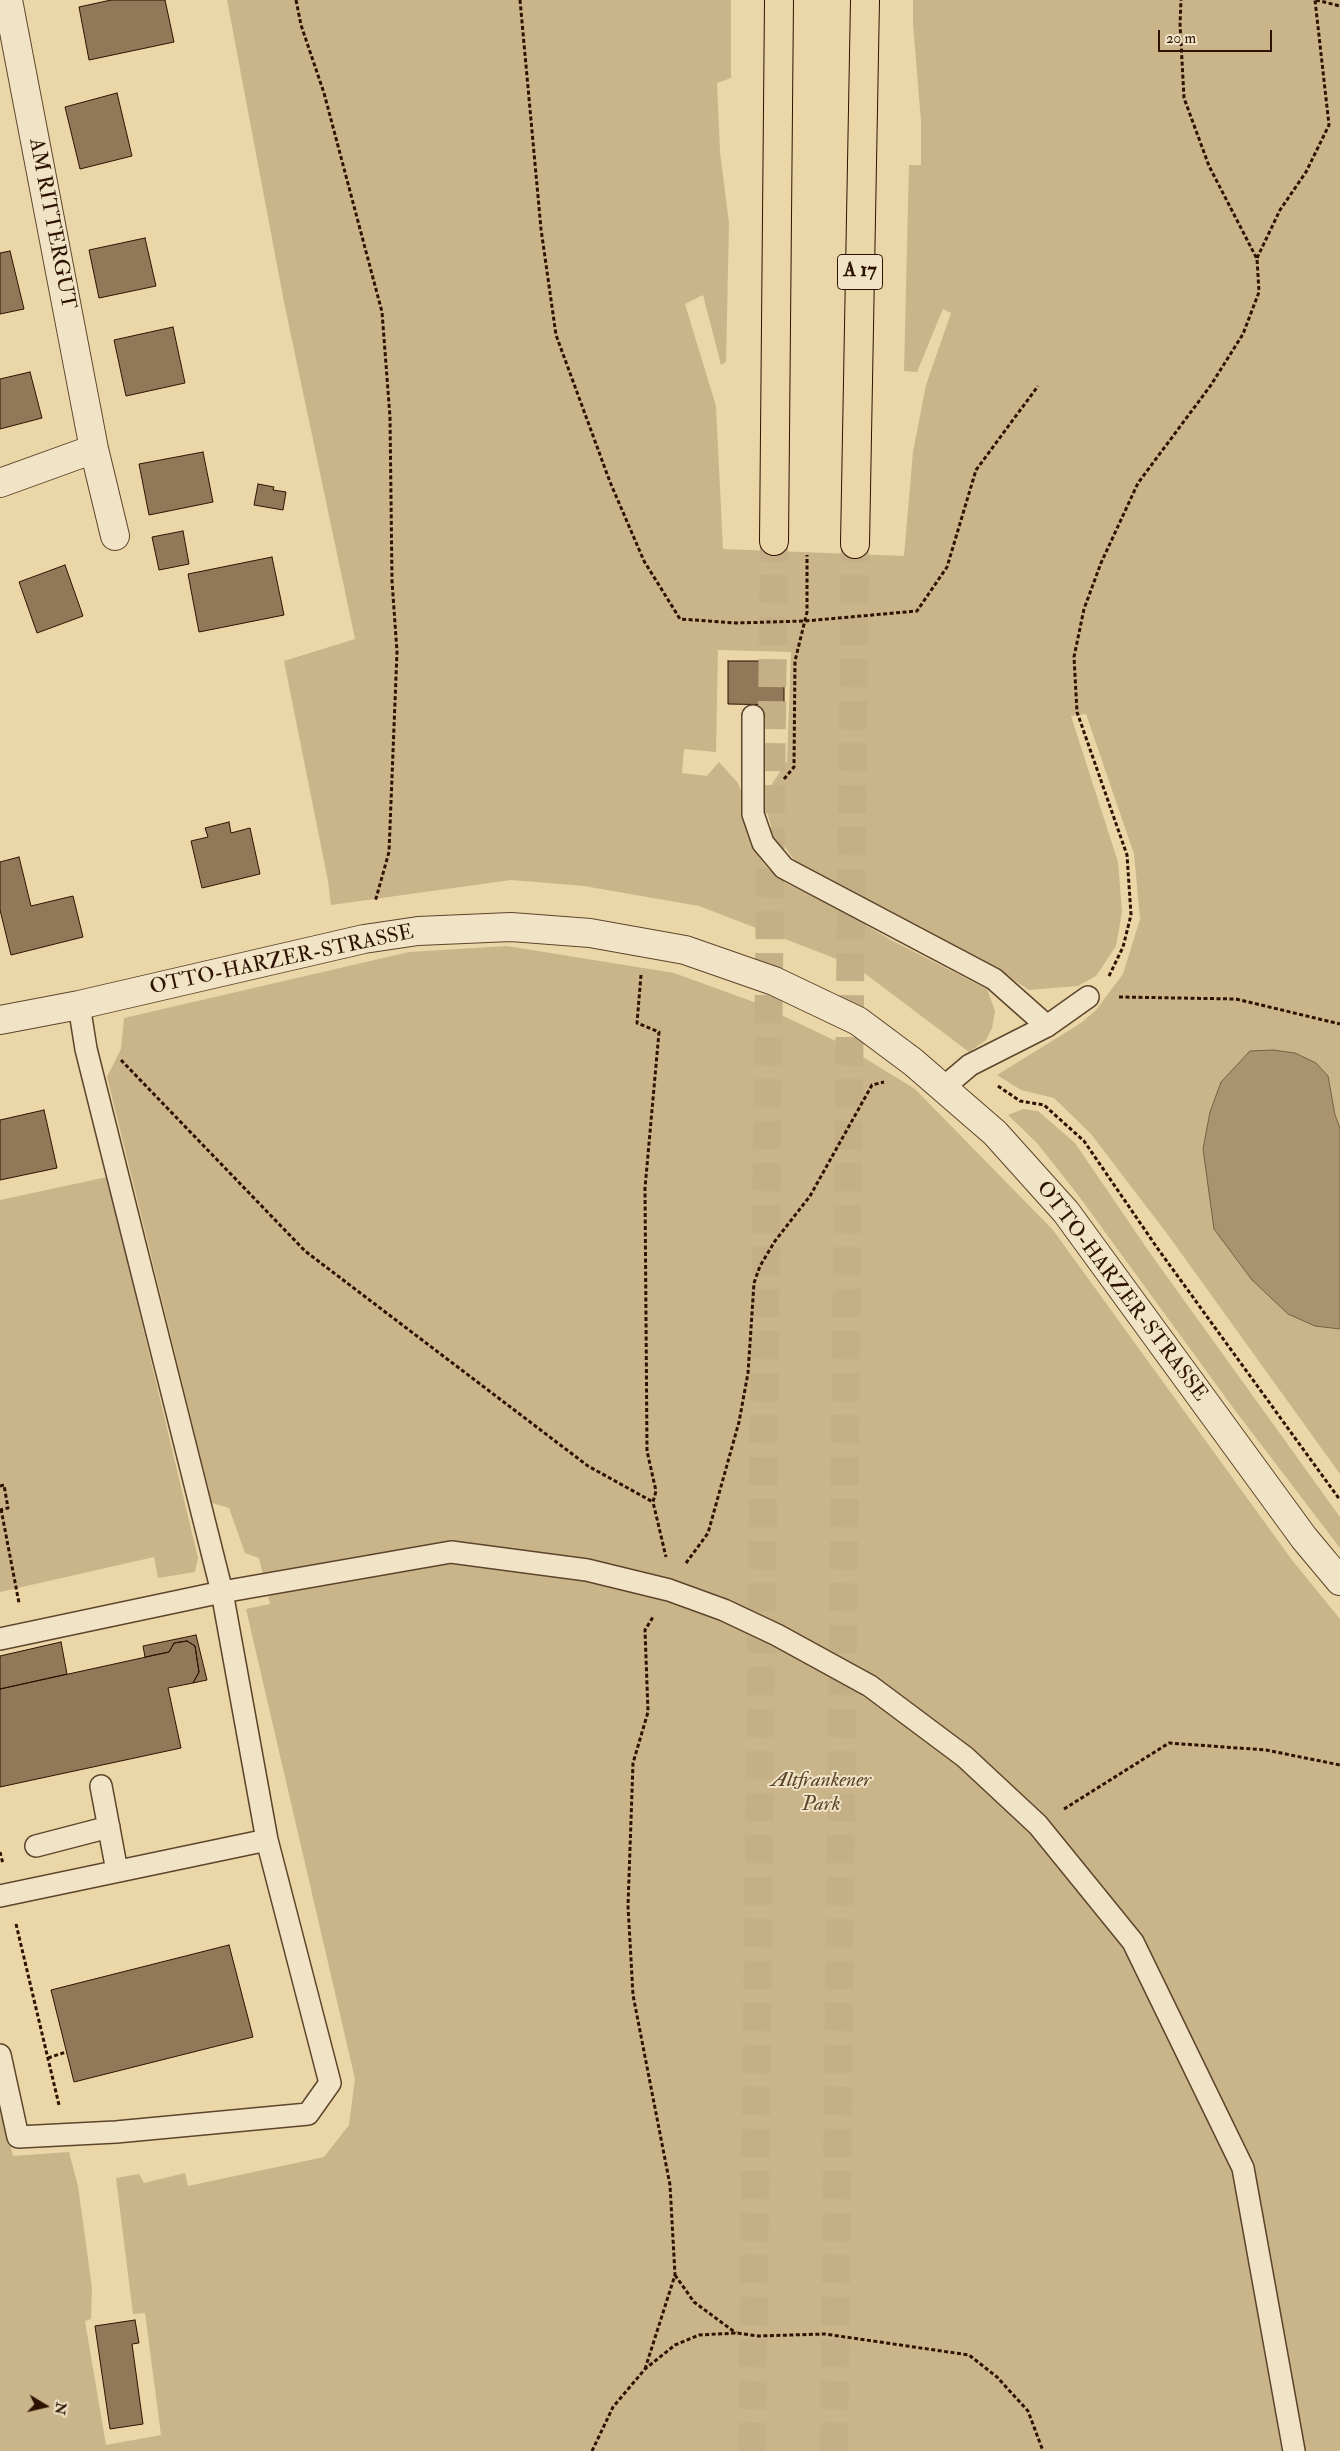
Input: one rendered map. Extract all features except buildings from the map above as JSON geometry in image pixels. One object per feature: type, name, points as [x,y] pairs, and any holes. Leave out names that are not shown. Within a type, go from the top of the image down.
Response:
[{"type":"highway","points":[[774,541],[779,0]]},
{"type":"highway","name":"A 17","points":[[855,544],[865,0]]},
{"type":"street","name":"AM RITTERGUT","points":[[8,0],[94,449],[116,536]]},
{"type":"street","points":[[0,483],[94,449]]},
{"type":"street","name":"OTTO-HARZER-STRASSE","points":[[0,1020],[79,1005],[364,939],[418,931],[511,927],[590,933],[685,950],[774,981],[858,1021],[944,1087],[995,1133],[1066,1212],[1292,1522],[1340,1582]]},
{"type":"lane","points":[[754,716],[753,814],[763,843],[784,868],[994,979],[1047,1026]]},
{"type":"lane","points":[[944,1087],[970,1065],[1047,1026],[1088,997]]},
{"type":"lane","points":[[0,2055],[18,2137],[116,2132],[308,2114],[330,2083],[267,1840],[222,1592],[86,1049],[79,1005]]},
{"type":"lane","points":[[0,1639],[222,1592],[451,1552],[587,1570],[669,1590],[724,1610],[769,1631],[870,1686],[965,1757],[1038,1825],[1133,1942],[1243,2168],[1294,2451]]},
{"type":"lane","points":[[101,1786],[117,1871]]},
{"type":"lane","points":[[36,1846],[109,1827]]},
{"type":"lane","points":[[5,1895],[267,1840]]},
{"type":"path","points":[[296,0],[301,25],[324,93],[382,312],[390,417],[392,581],[397,652],[389,852],[364,939]]},
{"type":"path","points":[[520,0],[541,229],[556,335],[610,482],[644,561],[680,620],[736,623],[805,621],[917,611],[947,567],[976,470],[1038,386]]},
{"type":"path","points":[[1088,997],[1112,973],[1123,947],[1131,915],[1127,855],[1077,712],[1074,657],[1084,609],[1101,563],[1138,483],[1211,385],[1243,334],[1259,292],[1257,259],[1209,166],[1184,98],[1180,24],[1181,0]]},
{"type":"path","points":[[1257,259],[1280,210],[1306,172],[1329,125],[1316,0],[1340,6]]},
{"type":"path","points":[[794,767],[795,661],[807,612],[807,554]]},
{"type":"path","points":[[644,942],[637,1023],[659,1032],[645,1188],[647,1451],[656,1491],[653,1502],[664,1550]]},
{"type":"path","points":[[1088,997],[1236,1000],[1339,1024]]},
{"type":"path","points":[[86,1049],[114,1053],[305,1251],[588,1466],[653,1502]]},
{"type":"path","points":[[688,1561],[708,1533],[723,1486],[739,1422],[748,1374],[754,1283],[760,1266],[775,1241],[810,1196],[872,1085],[900,1079],[913,1062]]},
{"type":"path","points":[[970,1065],[1020,1101],[1044,1105],[1084,1141],[1158,1249],[1340,1500]]},
{"type":"path","points":[[0,1486],[4,1485],[8,1508],[1,1510],[25,1634]]},
{"type":"path","points":[[644,2369],[675,2275],[670,2185],[633,1995],[628,1906],[633,1763],[648,1712],[645,1630],[669,1590]]},
{"type":"path","points":[[1038,1825],[1169,1743],[1266,1750],[1340,1765]]},
{"type":"path","points":[[0,1852],[5,1895],[48,2058],[66,2135]]},
{"type":"path","points":[[48,2058],[66,2052]]},
{"type":"path","points":[[675,2275],[694,2302],[737,2333]]},
{"type":"path","points":[[592,2451],[614,2407],[644,2369],[675,2345],[699,2335],[737,2333],[758,2336],[825,2334],[969,2355],[997,2376],[1028,2411],[1043,2451]]},
{"type":"green space","points":[[227,0],[731,0],[731,78],[717,83],[720,152],[729,223],[726,362],[721,365],[703,295],[685,304],[716,406],[723,549],[904,556],[913,452],[926,385],[951,313],[943,309],[917,372],[904,371],[909,165],[921,165],[921,121],[913,24],[913,0],[1340,0],[1340,1474],[1168,1235],[1091,1134],[1054,1098],[1021,1090],[997,1075],[1081,1023],[1096,1010],[1123,974],[1140,919],[1134,854],[1086,714],[1071,716],[1118,862],[1122,912],[1116,946],[1096,976],[1078,986],[1029,990],[1003,973],[897,919],[794,860],[772,829],[766,809],[766,793],[787,761],[791,652],[718,650],[716,752],[684,749],[682,773],[707,776],[719,762],[738,783],[744,799],[747,825],[753,848],[764,864],[779,880],[835,907],[891,940],[987,989],[995,1011],[992,1028],[986,1040],[969,1052],[855,966],[699,906],[584,886],[511,880],[331,905],[328,881],[284,661],[355,639],[284,302]]},
{"type":"green space","name":"Altfrankener Park","points":[[507,946],[674,973],[754,1002],[840,1043],[915,1089],[1053,1230],[1292,1560],[1340,1619],[1340,2451],[0,2451],[0,2102],[13,2156],[69,2152],[78,2186],[92,2288],[91,2319],[85,2321],[106,2445],[161,2435],[145,2313],[133,2314],[116,2178],[139,2174],[144,2183],[185,2173],[188,2186],[324,2157],[349,2125],[355,2079],[246,1609],[270,1604],[259,1558],[245,1553],[229,1508],[212,1503],[107,1077],[121,1049],[124,1018],[409,952]]},
{"type":"green space","points":[[1023,1109],[1038,1111],[1075,1143],[1150,1253],[1340,1517],[1340,1548],[1234,1409],[1078,1195],[1037,1143],[1008,1115]]},
{"type":"green space","points":[[107,1177],[198,1558],[195,1572],[158,1578],[154,1557],[0,1592],[0,1200]]},
{"type":"shaded area","points":[[1273,1050],[1295,1053],[1316,1063],[1328,1076],[1335,1115],[1340,1128],[1340,1329],[1315,1326],[1288,1314],[1252,1280],[1214,1229],[1203,1149],[1210,1112],[1221,1082],[1250,1051]]},
{"type":"tunnel","points":[[752,2451],[774,541]]},
{"type":"tunnel","points":[[834,2451],[855,544]]}]
